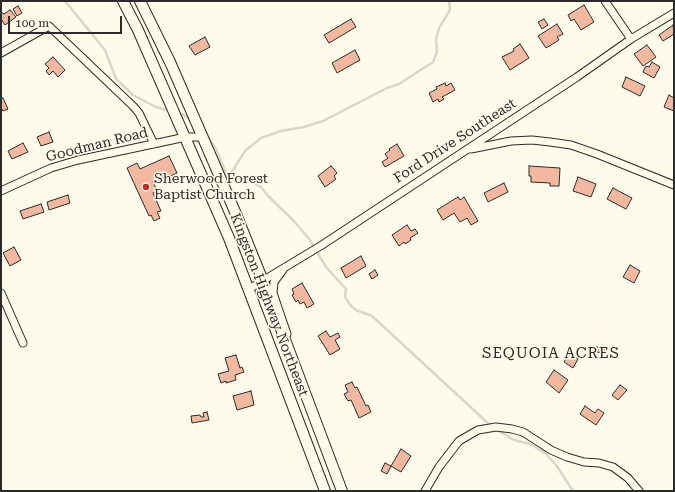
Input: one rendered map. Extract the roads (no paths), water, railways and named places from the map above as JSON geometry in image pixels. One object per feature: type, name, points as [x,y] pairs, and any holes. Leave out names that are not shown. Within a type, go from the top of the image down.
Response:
[{"type":"main road","name":"Kingston Highway Northeast","points":[[123,1],[138,30],[186,137],[229,238],[325,491]]},
{"type":"main road","points":[[140,1],[170,62],[203,137],[262,281],[342,491]]},
{"type":"street","points":[[605,1],[631,39]]},
{"type":"street","name":"Ford Drive Southeast","points":[[249,289],[322,245],[577,77],[631,39],[674,13]]},
{"type":"street","points":[[1,53],[50,26],[134,106],[154,144]]},
{"type":"street","name":"Goodman Road","points":[[1,191],[39,173],[78,160],[186,137],[203,137]]},
{"type":"street","points":[[467,150],[511,141],[532,140],[571,145],[674,185]]},
{"type":"street","points":[[285,267],[274,282],[273,293],[285,326],[295,368]]},
{"type":"street","points":[[1,293],[23,343]]},
{"type":"street","points":[[425,491],[439,467],[459,441],[478,430],[496,427],[523,432],[552,450],[567,457],[584,462],[599,463],[613,467],[628,478],[639,491]]},
{"type":"waterway","points":[[65,1],[105,50],[116,79],[133,95],[156,107],[170,111]]},
{"type":"waterway","points":[[228,178],[245,151],[261,138],[281,131],[304,127],[323,121],[387,88],[399,84],[433,62],[437,52],[436,39],[439,28],[450,10],[449,1]]},
{"type":"waterway","points":[[177,113],[184,115],[193,123]]},
{"type":"waterway","points":[[207,136],[216,149],[228,178]]},
{"type":"waterway","points":[[228,178],[249,179],[261,187],[310,240],[326,267],[346,289],[345,297],[351,306],[356,310],[372,316],[491,426]]},
{"type":"waterway","points":[[497,430],[514,440],[530,444],[545,453],[556,465],[573,491]]},
{"type":"place","name":"Sherwood Forest Baptist Church","points":[[146,187]]},
{"type":"district","name":"SEQUOIA ACRES","points":[[551,354]]}]
